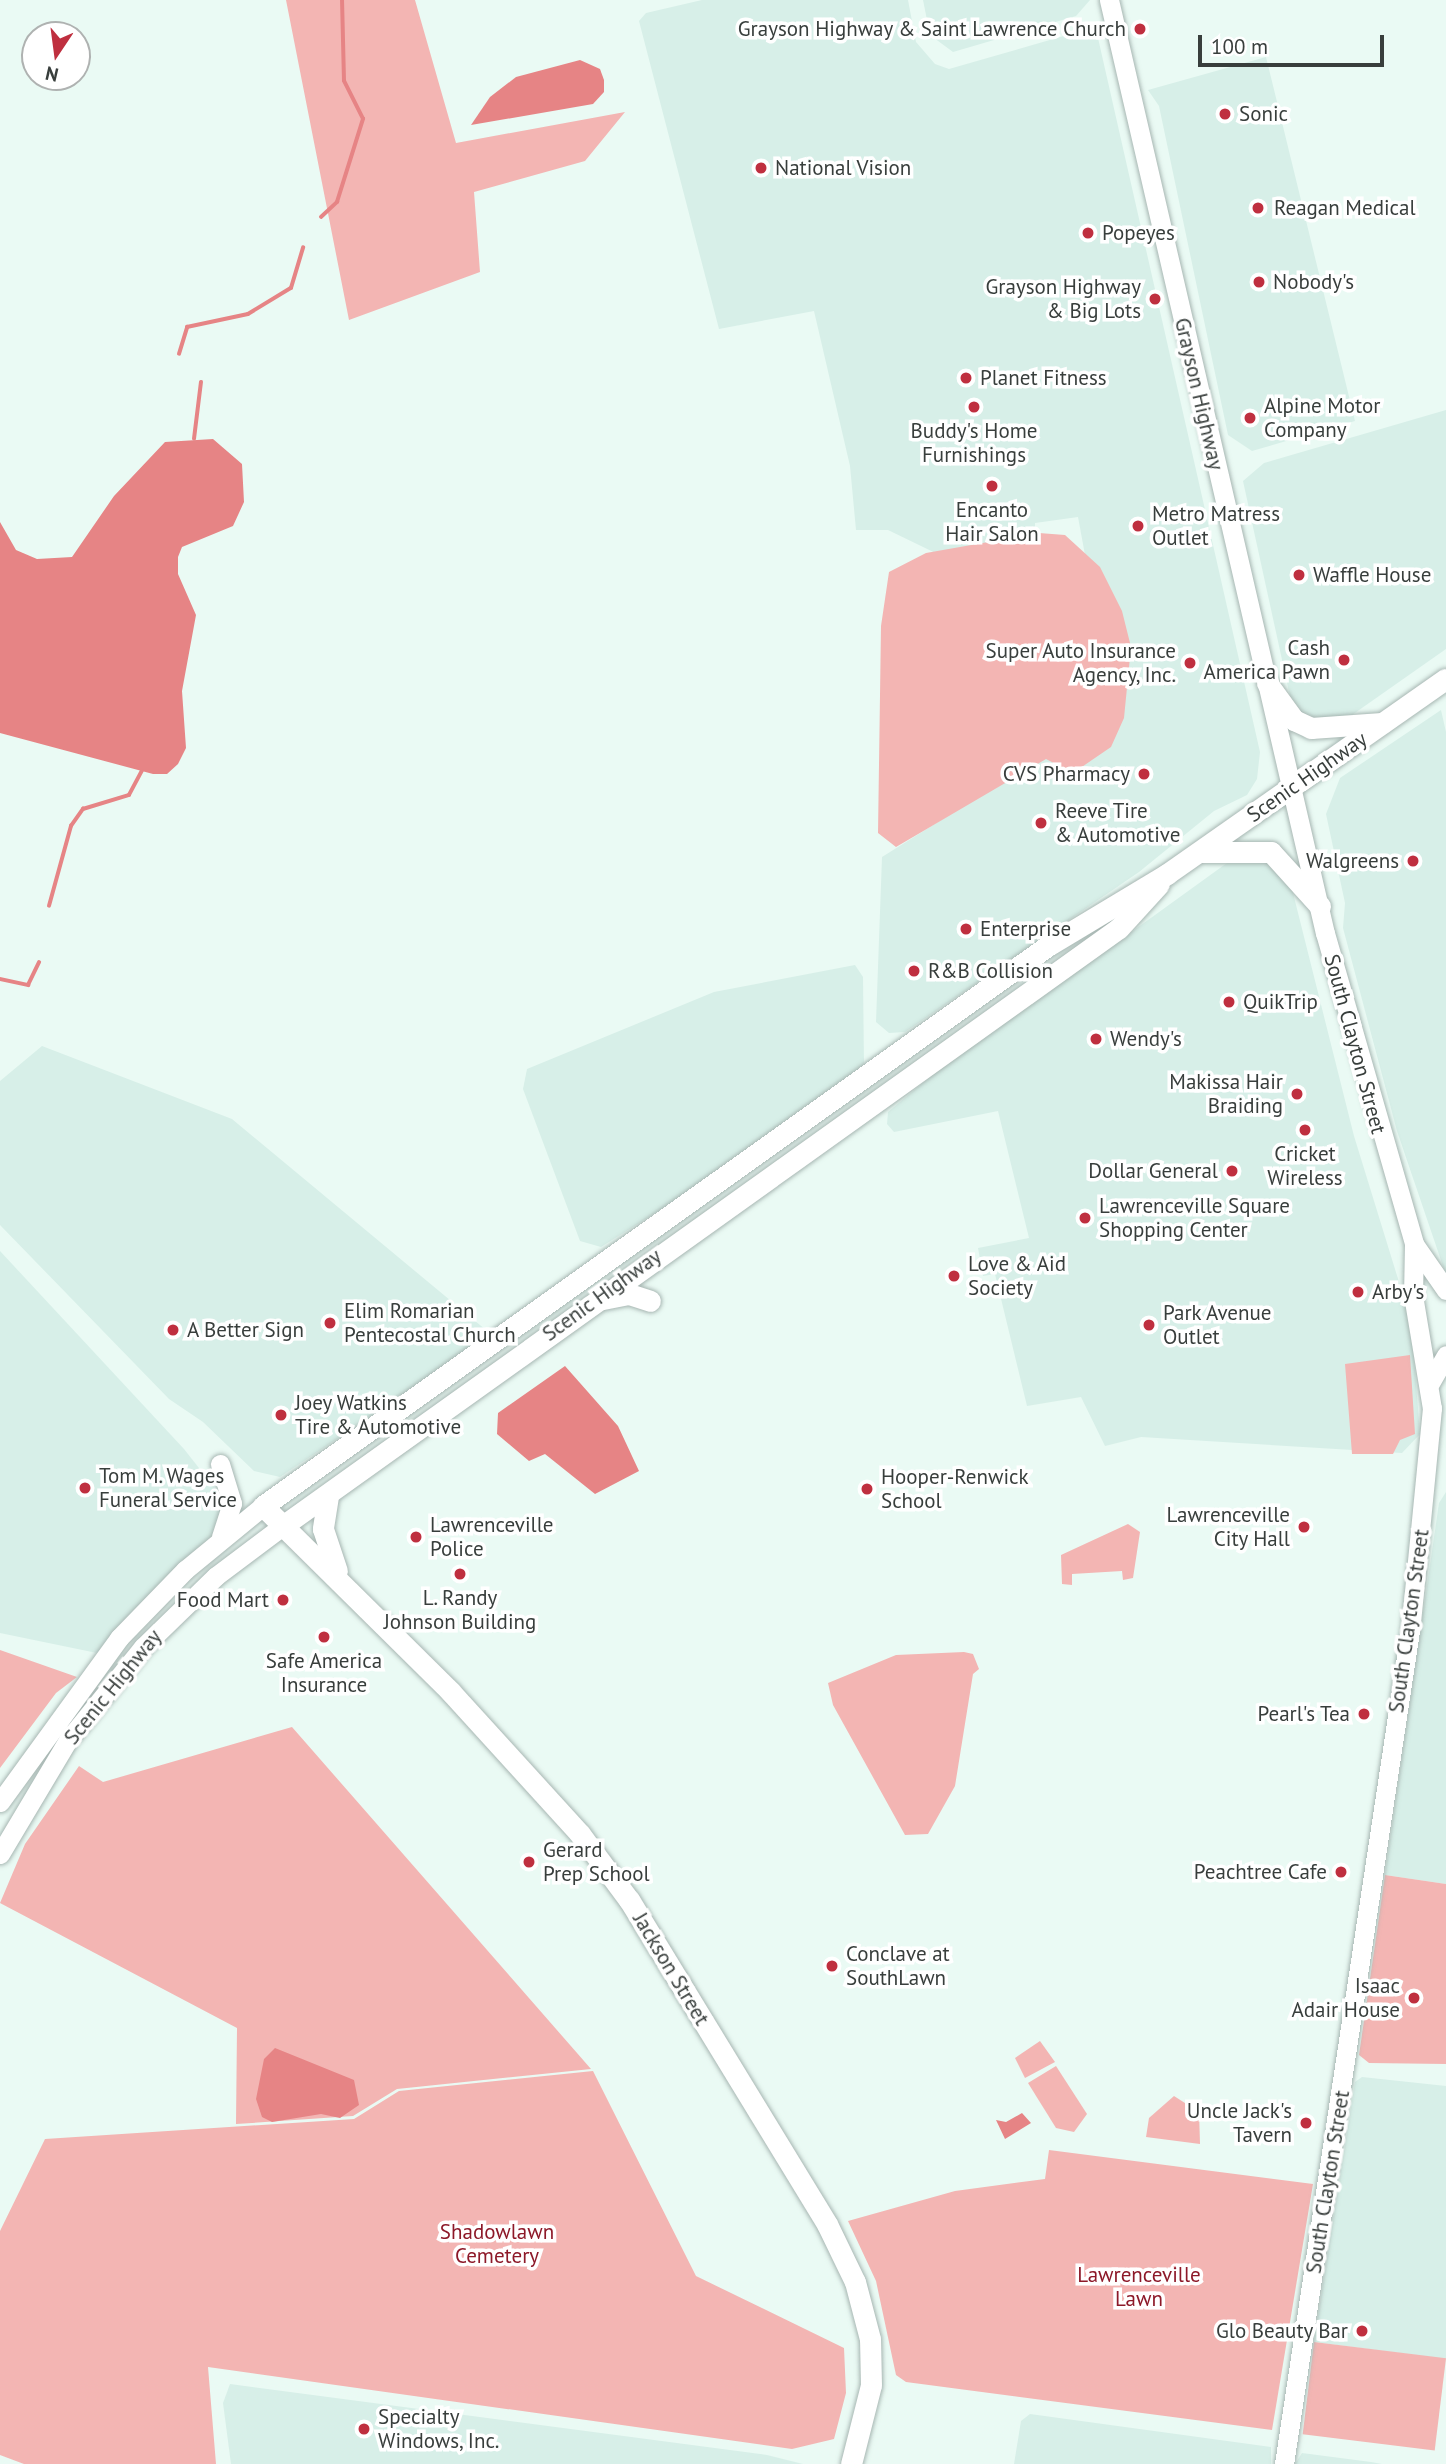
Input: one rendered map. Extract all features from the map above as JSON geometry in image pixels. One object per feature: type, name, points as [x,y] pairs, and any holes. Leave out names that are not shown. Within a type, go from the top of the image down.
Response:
[{"type":"highway","name":"Scenic Highway","points":[[263,1506],[1049,944],[1167,874],[1446,679]]},
{"type":"highway","points":[[1268,683],[1294,719],[1311,728],[1384,723]]},
{"type":"highway","points":[[1199,852],[1271,852],[1320,906]]},
{"type":"highway","name":"Scenic Highway","points":[[284,1525],[328,1496],[648,1261],[1119,928],[1167,874]]},
{"type":"highway","points":[[594,1301],[629,1294],[650,1301],[648,1261]]},
{"type":"highway","points":[[328,1496],[323,1530],[339,1576]]},
{"type":"highway","name":"Jackson Street","points":[[263,1506],[339,1576],[604,1863],[832,2232],[855,2282],[870,2339],[866,2418],[851,2464]]},
{"type":"main road","name":"Grayson Highway","points":[[1110,0],[1292,787]]},
{"type":"main road","name":"South Clayton Street","points":[[1284,2464],[1411,1624],[1432,1429],[1430,1383],[1413,1295],[1414,1244],[1320,906],[1292,787]]},
{"type":"main road","points":[[1414,1244],[1446,1290]]},
{"type":"main road","points":[[1430,1383],[1446,1355]]},
{"type":"main road","points":[[219,1541],[232,1503],[220,1464]]},
{"type":"main road","name":"Scenic Highway","points":[[0,1802],[119,1638],[219,1541],[263,1506]]},
{"type":"main road","name":"Scenic Highway","points":[[0,1854],[68,1740],[143,1647],[216,1576],[284,1525]]},
{"type":"shaded area","points":[[702,0],[908,0],[916,42],[935,64],[949,69],[1081,31],[1098,38],[1260,752],[1257,779],[1247,795],[1214,811],[1139,872],[905,1032],[889,1033],[876,1022],[882,857],[1114,712],[1078,517],[1035,523],[1035,548],[952,561],[888,530],[856,530],[850,466],[814,311],[719,329],[639,21],[646,13]]},
{"type":"shaded area","points":[[923,0],[1090,0],[1076,16],[953,52],[930,35]]},
{"type":"shaded area","points":[[1266,57],[1355,421],[1252,451],[1228,435],[1159,106],[1148,90]]},
{"type":"shaded area","points":[[580,60],[600,69],[604,80],[604,92],[593,104],[471,125],[490,97],[516,77]]},
{"type":"shaded area","points":[[1446,410],[1446,649],[1342,722],[1304,717],[1291,701],[1243,481],[1264,463]]},
{"type":"shaded area","points":[[213,439],[242,464],[244,502],[233,526],[182,547],[178,557],[178,574],[196,615],[182,691],[186,748],[178,764],[167,774],[153,774],[0,733],[0,522],[16,550],[37,559],[72,557],[114,496],[165,442]]},
{"type":"shaded area","points":[[1441,710],[1446,732],[1446,1275],[1397,1131],[1343,928],[1345,903],[1326,814],[1340,778]]},
{"type":"shaded area","points":[[1263,854],[1289,877],[1354,1136],[1411,1321],[1420,1434],[1402,1453],[1141,1437],[1105,1446],[1081,1397],[1027,1406],[995,1274],[983,1276],[978,1248],[1029,1238],[998,1111],[894,1132],[887,1124],[888,1112],[996,1022],[1018,1014],[1238,855]]},
{"type":"shaded area","points":[[855,965],[863,977],[864,1066],[717,1174],[601,1247],[580,1241],[523,1089],[527,1069],[714,992]]},
{"type":"shaded area","points":[[42,1046],[232,1119],[492,1335],[280,1477],[254,1471],[203,1422],[169,1399],[0,1225],[0,1081]]},
{"type":"shaded area","points":[[0,1251],[184,1449],[225,1501],[213,1535],[97,1653],[0,1633]]},
{"type":"shaded area","points":[[565,1366],[618,1426],[639,1471],[595,1494],[545,1454],[529,1461],[497,1434],[498,1413]]},
{"type":"shaded area","points":[[1446,1492],[1446,1884],[1385,1875],[1439,1503]]},
{"type":"shaded area","points":[[275,2048],[354,2080],[359,2105],[340,2118],[321,2114],[272,2122],[262,2117],[256,2099],[264,2059]]},
{"type":"shaded area","points":[[1362,2077],[1446,2086],[1446,2359],[1314,2342],[1355,2082]]},
{"type":"shaded area","points":[[1022,2113],[1031,2123],[1005,2139],[996,2120],[1006,2122]]},
{"type":"shaded area","points":[[230,2384],[767,2455],[803,2464],[231,2464],[223,2403]]},
{"type":"shaded area","points":[[1030,2414],[1271,2447],[1271,2464],[1014,2464],[1021,2421]]},
{"type":"shaded area","points":[[1302,2453],[1371,2462],[1382,2464],[1295,2464]]},
{"type":"green space","points":[[286,0],[415,0],[456,143],[625,112],[585,161],[474,192],[480,272],[349,320]]},
{"type":"green space","points":[[1039,533],[1065,535],[1100,567],[1122,611],[1131,647],[1124,718],[1111,747],[1073,773],[1046,759],[896,847],[878,833],[881,626],[889,572],[926,553]]},
{"type":"green space","points":[[1410,1355],[1415,1434],[1400,1440],[1393,1454],[1352,1454],[1345,1364]]},
{"type":"green space","points":[[1128,1524],[1140,1532],[1133,1578],[1123,1580],[1122,1571],[1072,1574],[1072,1585],[1062,1584],[1061,1555]]},
{"type":"green space","points":[[0,1650],[77,1677],[56,1693],[0,1768]]},
{"type":"green space","points":[[964,1652],[973,1654],[979,1669],[973,1674],[955,1786],[928,1834],[905,1835],[833,1705],[828,1683],[896,1655]]},
{"type":"green space","points":[[292,1727],[591,2069],[397,2089],[353,2116],[236,2124],[237,2028],[0,1903],[25,1844],[79,1766],[103,1782]]},
{"type":"green space","points":[[1385,1875],[1446,1884],[1446,2064],[1369,2063],[1359,2055]]},
{"type":"green space","points":[[1040,2041],[1055,2062],[1025,2078],[1015,2058]]},
{"type":"green space","points":[[1056,2066],[1087,2114],[1074,2132],[1056,2128],[1028,2083]]},
{"type":"green space","name":"Shadowlawn Cemetery","points":[[593,2071],[696,2276],[844,2348],[846,2393],[834,2439],[792,2449],[208,2367],[216,2464],[24,2464],[0,2455],[0,2231],[45,2139],[354,2119],[399,2091]]},
{"type":"green space","points":[[1174,2096],[1199,2112],[1200,2144],[1146,2137],[1149,2118]]},
{"type":"green space","name":"Lawrenceville Lawn","points":[[1049,2150],[1313,2184],[1272,2430],[906,2382],[896,2375],[876,2281],[848,2221],[955,2191],[1045,2179]]},
{"type":"green space","points":[[1314,2342],[1446,2358],[1435,2451],[1303,2434]]},
{"type":"waterway","points":[[321,217],[337,202],[363,119],[344,81],[342,0]]},
{"type":"waterway","points":[[179,354],[187,327],[248,314],[291,288],[303,248]]},
{"type":"waterway","points":[[194,439],[201,382]]},
{"type":"waterway","points":[[49,906],[71,826],[83,809],[129,795],[142,771]]},
{"type":"waterway","points":[[0,979],[28,985],[39,962]]},
{"type":"place","name":"Grayson Highway & Saint Lawrence Church","points":[[1140,29]]},
{"type":"place","name":"Sonic","points":[[1225,114]]},
{"type":"place","name":"National Vision","points":[[761,168]]},
{"type":"place","name":"Reagan Medical","points":[[1258,208]]},
{"type":"place","name":"Popeyes","points":[[1088,233]]},
{"type":"place","name":"Nobody's","points":[[1259,282]]},
{"type":"place","name":"Grayson Highway & Big Lots","points":[[1155,299]]},
{"type":"place","name":"Planet Fitness","points":[[966,378]]},
{"type":"place","name":"Buddy's Home Furnishings","points":[[974,407]]},
{"type":"place","name":"Alpine Motor Company","points":[[1250,418]]},
{"type":"place","name":"Encanto Hair Salon","points":[[992,486]]},
{"type":"place","name":"Metro Matress Outlet","points":[[1138,526]]},
{"type":"place","name":"Waffle House","points":[[1299,575]]},
{"type":"place","name":"Cash America Pawn","points":[[1344,660]]},
{"type":"place","name":"Super Auto Insurance Agency, Inc.","points":[[1190,663]]},
{"type":"place","name":"CVS Pharmacy","points":[[1144,774]]},
{"type":"place","name":"Reeve Tire & Automotive","points":[[1041,823]]},
{"type":"place","name":"Walgreens","points":[[1413,861]]},
{"type":"place","name":"Enterprise","points":[[966,929]]},
{"type":"place","name":"R&B Collision","points":[[914,971]]},
{"type":"place","name":"QuikTrip","points":[[1229,1002]]},
{"type":"place","name":"Wendy's","points":[[1096,1039]]},
{"type":"place","name":"Makissa Hair Braiding","points":[[1297,1094]]},
{"type":"place","name":"Cricket Wireless","points":[[1305,1130]]},
{"type":"place","name":"Dollar General","points":[[1232,1171]]},
{"type":"place","name":"Lawrenceville Square Shopping Center","points":[[1085,1218]]},
{"type":"place","name":"Love & Aid Society","points":[[954,1276]]},
{"type":"place","name":"Arby's","points":[[1358,1292]]},
{"type":"place","name":"Elim Romarian Pentecostal Church","points":[[330,1323]]},
{"type":"place","name":"Park Avenue Outlet","points":[[1149,1325]]},
{"type":"place","name":"A Better Sign","points":[[173,1330]]},
{"type":"place","name":"Joey Watkins Tire & Automotive","points":[[281,1415]]},
{"type":"place","name":"Tom M. Wages Funeral Service","points":[[85,1488]]},
{"type":"place","name":"Hooper-Renwick School","points":[[867,1489]]},
{"type":"place","name":"Lawrenceville City Hall","points":[[1304,1527]]},
{"type":"place","name":"Lawrenceville Police","points":[[416,1537]]},
{"type":"place","name":"L. Randy Johnson Building","points":[[460,1574]]},
{"type":"place","name":"Food Mart","points":[[283,1600]]},
{"type":"place","name":"Safe America Insurance","points":[[324,1637]]},
{"type":"place","name":"Pearl's Tea","points":[[1364,1714]]},
{"type":"place","name":"Gerard Prep School","points":[[529,1862]]},
{"type":"place","name":"Peachtree Cafe","points":[[1341,1872]]},
{"type":"place","name":"Conclave at SouthLawn","points":[[832,1966]]},
{"type":"place","name":"Isaac Adair House","points":[[1414,1998]]},
{"type":"place","name":"Uncle Jack's Tavern","points":[[1306,2123]]},
{"type":"place","name":"Glo Beauty Bar","points":[[1362,2331]]},
{"type":"place","name":"Specialty Windows, Inc.","points":[[364,2429]]}]
